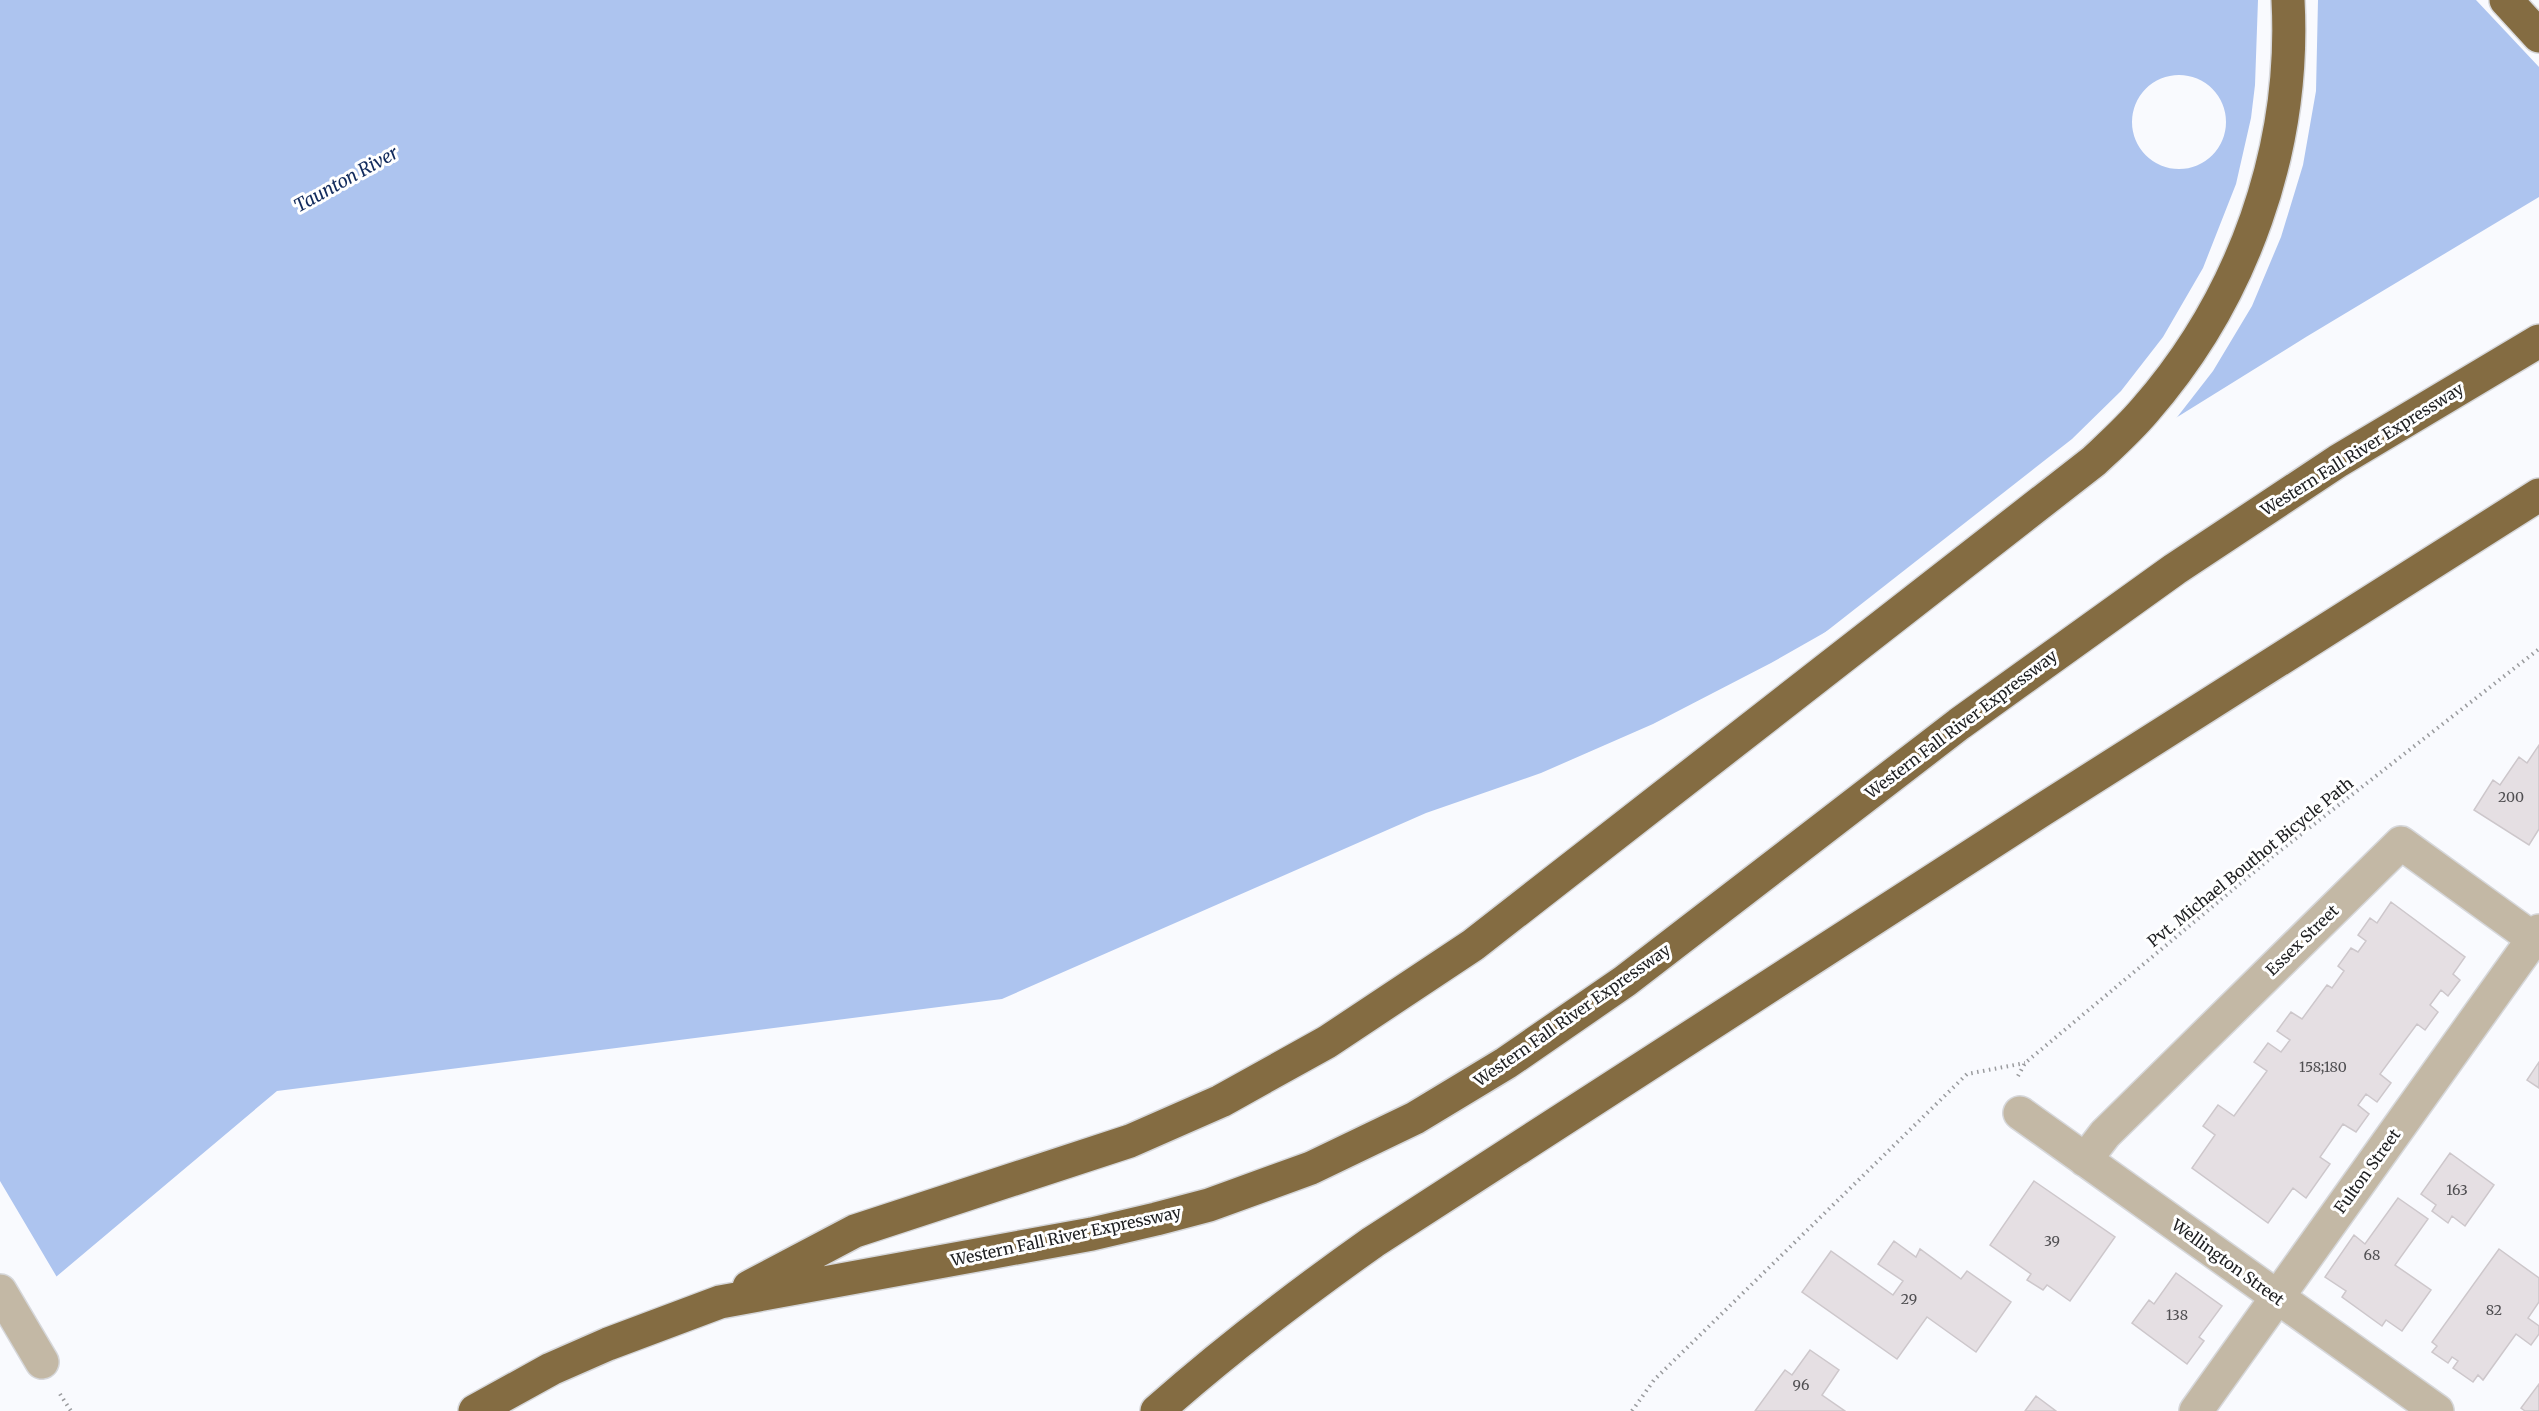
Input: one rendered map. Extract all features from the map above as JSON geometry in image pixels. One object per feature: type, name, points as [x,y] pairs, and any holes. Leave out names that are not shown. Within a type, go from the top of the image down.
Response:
[{"type":"highway","points":[[720,1302],[855,1231],[1140,1137],[1221,1101],[1327,1042],[1473,945],[2094,461],[2145,411],[2188,354],[2225,292],[2253,227],[2274,158],[2281,123],[2289,51],[2288,0]]},
{"type":"highway","points":[[2506,0],[2539,36]]},
{"type":"highway","name":"Western Fall River Expressway","points":[[475,1411],[551,1369],[608,1344],[720,1302],[1092,1234],[1209,1205],[1311,1168],[1415,1118],[1506,1064],[1625,981],[1967,718],[2175,569],[2338,461],[2539,341]]},
{"type":"highway","points":[[1157,1411],[1216,1359],[1292,1299],[1373,1242],[2032,816],[2539,495]]},
{"type":"street","name":"Essex Street","points":[[2085,1160],[2105,1134],[2401,843],[2537,938]]},
{"type":"street","name":"Fulton Street","points":[[2196,1411],[2537,938]]},
{"type":"street","name":"Wellington Street","points":[[2020,1113],[2437,1411]]},
{"type":"street","points":[[0,1291],[42,1362]]},
{"type":"path","name":"Pvt. Michael Bouthot Bicycle Path","points":[[2020,1113],[2011,1102],[2011,1090],[2025,1063],[2272,857],[2539,649]]},
{"type":"path","points":[[1632,1411],[1654,1380],[1967,1074],[2025,1063]]},
{"type":"water","name":"Taunton River","points":[[0,0],[2539,0],[2539,197],[2306,337],[1889,596],[1771,663],[1653,724],[1541,773],[1426,813],[1002,999],[277,1091],[0,1324]]},
{"type":"pier","points":[[2258,0],[2318,0],[2316,91],[2303,165],[2281,237],[2252,306],[2213,371],[2171,425],[1890,599],[1809,645],[2072,439],[2121,391],[2163,337],[2203,268],[2236,184],[2251,118],[2255,85]]},
{"type":"pier","points":[[2476,0],[2539,0],[2539,67]]},
{"type":"pier","points":[[2179,75],[2197,79],[2212,89],[2222,104],[2226,122],[2222,140],[2212,155],[2197,165],[2179,169],[2161,165],[2146,155],[2136,140],[2132,122],[2136,104],[2146,89],[2161,79]]},
{"type":"pier","points":[[0,1181],[58,1279],[0,1328]]},
{"type":"building","points":[[2539,745],[2539,829],[2529,845],[2474,810],[2493,780],[2500,785],[2519,757],[2527,763]]},
{"type":"building","points":[[2391,902],[2465,957],[2453,974],[2460,980],[2448,996],[2441,990],[2430,1005],[2438,1012],[2425,1030],[2417,1024],[2380,1074],[2391,1083],[2377,1102],[2366,1094],[2358,1105],[2369,1114],[2356,1132],[2343,1124],[2320,1157],[2330,1164],[2306,1198],[2293,1188],[2268,1223],[2192,1168],[2215,1135],[2203,1126],[2218,1105],[2234,1116],[2267,1071],[2254,1062],[2268,1043],[2281,1052],[2290,1040],[2277,1031],[2291,1012],[2302,1019],[2327,985],[2332,988],[2344,971],[2338,966],[2351,948],[2358,952],[2366,941],[2358,935],[2370,918],[2377,923]]},
{"type":"building","points":[[2539,1062],[2539,1088],[2527,1080]]},
{"type":"building","points":[[2450,1153],[2494,1185],[2465,1226],[2452,1216],[2448,1223],[2432,1211],[2436,1205],[2421,1194]]},
{"type":"building","points":[[2034,1181],[2115,1237],[2070,1301],[2047,1285],[2043,1290],[2027,1280],[2031,1274],[1990,1245]]},
{"type":"building","points":[[2398,1198],[2428,1219],[2395,1265],[2431,1290],[2402,1331],[2386,1320],[2382,1326],[2342,1297],[2346,1291],[2325,1277],[2354,1235],[2365,1244]]},
{"type":"building","points":[[1894,1241],[1916,1257],[1920,1249],[1961,1279],[1967,1271],[2011,1302],[1976,1352],[1927,1317],[1897,1359],[1802,1292],[1831,1251],[1893,1295],[1903,1281],[1878,1264]]},
{"type":"building","points":[[2499,1249],[2539,1278],[2539,1302],[2528,1318],[2539,1326],[2539,1334],[2531,1345],[2516,1334],[2483,1380],[2478,1375],[2473,1382],[2453,1368],[2458,1361],[2452,1357],[2448,1363],[2432,1352],[2437,1346],[2432,1342]]},
{"type":"building","points":[[2176,1273],[2222,1306],[2199,1337],[2204,1341],[2187,1364],[2132,1323],[2149,1300],[2154,1304]]},
{"type":"building","points":[[1810,1350],[1839,1370],[1822,1395],[1845,1411],[1755,1411],[1785,1370],[1792,1375]]},
{"type":"building","points":[[2539,1384],[2539,1411],[2525,1411],[2521,1408]]},
{"type":"building","points":[[2036,1396],[2056,1411],[2025,1411]]}]
